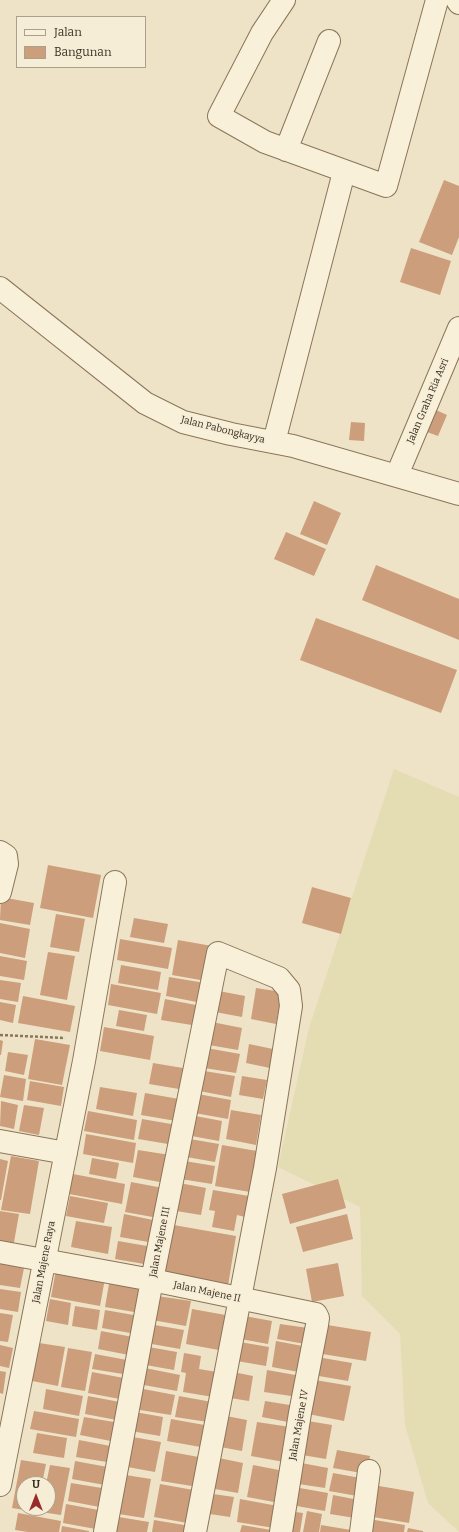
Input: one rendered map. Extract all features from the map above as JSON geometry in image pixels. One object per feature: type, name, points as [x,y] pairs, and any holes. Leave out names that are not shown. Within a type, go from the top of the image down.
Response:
[{"type":"street","points":[[284,0],[262,33],[219,116],[265,142],[386,186],[437,0]]},
{"type":"street","points":[[286,150],[329,41]]},
{"type":"street","points":[[274,442],[344,172]]},
{"type":"street","name":"Jalan Pabongkayya","points":[[0,288],[145,403],[183,422],[231,434],[293,446],[459,494]]},
{"type":"street","name":"Jalan Graha Ria Asri","points":[[397,475],[459,328]]},
{"type":"street","points":[[0,852],[6,856],[7,864],[0,892]]},
{"type":"street","name":"Jalan Majene Raya","points":[[0,1484],[88,1040],[115,882]]},
{"type":"street","name":"Jalan Majene III","points":[[105,1532],[152,1280],[218,953],[279,978],[289,990],[291,1006],[264,1168],[239,1299]]},
{"type":"street","points":[[0,1141],[66,1153]]},
{"type":"street","name":"Jalan Majene II","points":[[0,1252],[44,1259],[239,1299],[312,1312],[316,1314],[318,1318]]},
{"type":"street","points":[[195,1532],[239,1299]]},
{"type":"street","name":"Jalan Majene IV","points":[[281,1532],[300,1412],[318,1318]]},
{"type":"street","points":[[361,1532],[369,1471]]},
{"type":"path","points":[[0,1035],[88,1040]]},
{"type":"shaded area","points":[[394,769],[459,797],[459,1532],[428,1503],[405,1425],[400,1334],[362,1296],[360,1207],[278,1167],[309,1028]]},
{"type":"building","points":[[444,180],[459,186],[459,237],[452,255],[419,242]]},
{"type":"building","points":[[411,248],[451,261],[440,295],[400,282]]},
{"type":"building","points":[[436,410],[447,415],[438,436],[427,432]]},
{"type":"building","points":[[351,422],[365,423],[364,441],[349,440]]},
{"type":"building","points":[[314,501],[341,513],[327,545],[300,534]]},
{"type":"building","points":[[286,532],[326,549],[314,576],[274,559]]},
{"type":"building","points":[[376,565],[459,599],[459,640],[362,600]]},
{"type":"building","points":[[316,618],[457,670],[441,713],[300,660]]},
{"type":"building","points":[[48,865],[101,875],[93,918],[40,908]]},
{"type":"building","points":[[312,887],[351,898],[341,934],[302,923]]},
{"type":"building","points":[[1,897],[34,903],[30,925],[0,920]]},
{"type":"building","points":[[56,914],[85,919],[79,952],[50,947]]},
{"type":"building","points":[[134,918],[168,924],[164,943],[130,937]]},
{"type":"building","points":[[0,923],[30,929],[25,958],[0,953]]},
{"type":"building","points":[[120,939],[172,948],[168,969],[117,960]]},
{"type":"building","points":[[178,940],[212,946],[206,981],[172,975]]},
{"type":"building","points":[[48,952],[75,956],[67,1000],[40,995]]},
{"type":"building","points":[[0,956],[27,961],[24,980],[0,976]]},
{"type":"building","points":[[121,965],[161,972],[158,990],[118,983]]},
{"type":"building","points":[[169,977],[205,983],[202,1003],[166,996]]},
{"type":"building","points":[[0,980],[21,983],[18,1002],[0,999]]},
{"type":"building","points":[[111,984],[161,993],[157,1014],[108,1005]]},
{"type":"building","points":[[256,988],[282,992],[276,1024],[251,1019]]},
{"type":"building","points":[[219,991],[245,996],[242,1017],[215,1012]]},
{"type":"building","points":[[23,996],[75,1006],[70,1032],[18,1023]]},
{"type":"building","points":[[165,999],[201,1006],[198,1026],[161,1020]]},
{"type":"building","points":[[0,1002],[16,1005],[13,1023],[0,1020]]},
{"type":"building","points":[[119,1010],[147,1015],[144,1031],[116,1026]]},
{"type":"building","points":[[207,1021],[242,1028],[238,1050],[203,1044]]},
{"type":"building","points":[[104,1027],[154,1036],[150,1060],[100,1051]]},
{"type":"building","points":[[35,1039],[70,1045],[62,1085],[28,1079]]},
{"type":"building","points":[[0,1040],[3,1041],[1,1055],[0,1055]]},
{"type":"building","points":[[249,1044],[273,1049],[270,1068],[246,1063]]},
{"type":"building","points":[[201,1047],[240,1054],[236,1073],[198,1067]]},
{"type":"building","points":[[8,1052],[28,1055],[24,1075],[5,1071]]},
{"type":"building","points":[[153,1063],[189,1069],[185,1090],[149,1084]]},
{"type":"building","points":[[198,1070],[235,1076],[231,1097],[194,1090]]},
{"type":"building","points":[[4,1075],[26,1079],[23,1101],[0,1097]]},
{"type":"building","points":[[242,1076],[267,1080],[263,1099],[239,1095]]},
{"type":"building","points":[[30,1081],[64,1087],[61,1106],[27,1100]]},
{"type":"building","points":[[100,1087],[137,1093],[133,1116],[96,1109]]},
{"type":"building","points":[[145,1093],[179,1099],[176,1121],[141,1115]]},
{"type":"building","points":[[192,1093],[231,1100],[228,1119],[189,1112]]},
{"type":"building","points":[[1,1101],[18,1105],[14,1129],[0,1126]]},
{"type":"building","points":[[24,1105],[44,1108],[39,1135],[19,1131]]},
{"type":"building","points":[[231,1110],[261,1115],[256,1145],[226,1139]]},
{"type":"building","points":[[88,1111],[137,1120],[134,1140],[84,1131]]},
{"type":"building","points":[[190,1115],[222,1121],[219,1141],[186,1135]]},
{"type":"building","points":[[142,1119],[177,1125],[174,1145],[138,1139]]},
{"type":"building","points":[[86,1134],[136,1143],[133,1163],[83,1154]]},
{"type":"building","points":[[184,1138],[219,1144],[215,1162],[181,1156]]},
{"type":"building","points":[[222,1145],[257,1151],[250,1192],[215,1186]]},
{"type":"building","points":[[138,1150],[170,1155],[165,1183],[133,1177]]},
{"type":"building","points":[[11,1156],[39,1161],[30,1214],[1,1210]]},
{"type":"building","points":[[92,1158],[119,1163],[116,1179],[89,1174]]},
{"type":"building","points":[[0,1159],[8,1161],[1,1200],[0,1200]]},
{"type":"building","points":[[178,1160],[215,1166],[212,1184],[174,1178]]},
{"type":"building","points":[[73,1174],[125,1184],[122,1204],[69,1194]]},
{"type":"building","points":[[338,1179],[346,1208],[290,1224],[282,1194]]},
{"type":"building","points":[[131,1182],[163,1188],[158,1218],[125,1212]]},
{"type":"building","points":[[174,1182],[206,1188],[201,1215],[170,1210]]},
{"type":"building","points":[[213,1190],[249,1196],[245,1217],[237,1215],[234,1231],[212,1227],[215,1211],[209,1210]]},
{"type":"building","points":[[70,1196],[108,1203],[104,1223],[66,1216]]},
{"type":"building","points":[[0,1211],[19,1214],[13,1248],[0,1246]]},
{"type":"building","points":[[124,1214],[158,1221],[154,1243],[120,1237]]},
{"type":"building","points":[[347,1214],[353,1239],[303,1252],[296,1227]]},
{"type":"building","points":[[76,1221],[112,1227],[108,1254],[71,1247]]},
{"type":"building","points":[[168,1224],[236,1236],[228,1286],[160,1274]]},
{"type":"building","points":[[118,1241],[153,1247],[150,1265],[115,1259]]},
{"type":"building","points":[[0,1259],[25,1263],[20,1288],[0,1285]]},
{"type":"building","points":[[338,1263],[344,1296],[312,1302],[306,1269]]},
{"type":"building","points":[[57,1264],[106,1273],[100,1306],[51,1297]]},
{"type":"building","points":[[110,1278],[145,1284],[140,1313],[105,1307]]},
{"type":"building","points":[[0,1289],[21,1292],[18,1312],[0,1309]]},
{"type":"building","points":[[157,1296],[191,1301],[186,1326],[152,1320]]},
{"type":"building","points":[[50,1299],[71,1303],[68,1325],[46,1321]]},
{"type":"building","points":[[75,1306],[100,1310],[97,1330],[72,1326]]},
{"type":"building","points":[[192,1309],[231,1316],[224,1351],[186,1344]]},
{"type":"building","points":[[105,1310],[139,1316],[136,1334],[102,1328]]},
{"type":"building","points":[[0,1313],[13,1315],[8,1342],[0,1341]]},
{"type":"building","points":[[239,1315],[272,1321],[268,1344],[235,1338]]},
{"type":"building","points":[[149,1324],[184,1330],[180,1349],[146,1343]]},
{"type":"building","points":[[280,1324],[308,1328],[305,1344],[277,1339]]},
{"type":"building","points":[[321,1324],[371,1332],[366,1361],[316,1353]]},
{"type":"building","points":[[101,1331],[133,1337],[129,1355],[98,1349]]},
{"type":"building","points":[[234,1341],[269,1347],[266,1366],[231,1360]]},
{"type":"building","points":[[276,1341],[308,1347],[304,1373],[272,1367]]},
{"type":"building","points":[[39,1343],[65,1347],[58,1386],[32,1381]]},
{"type":"building","points":[[0,1345],[13,1348],[9,1368],[0,1366]]},
{"type":"building","points":[[143,1346],[177,1352],[174,1370],[140,1364]]},
{"type":"building","points":[[68,1348],[92,1352],[85,1391],[61,1387]]},
{"type":"building","points":[[184,1353],[201,1356],[199,1369],[217,1372],[213,1397],[183,1392],[186,1373],[181,1372]]},
{"type":"building","points":[[95,1354],[132,1361],[129,1375],[92,1369]]},
{"type":"building","points":[[317,1357],[352,1363],[348,1381],[313,1375]]},
{"type":"building","points":[[140,1367],[180,1375],[177,1391],[138,1384]]},
{"type":"building","points":[[267,1370],[301,1376],[298,1397],[264,1392]]},
{"type":"building","points":[[0,1371],[6,1372],[3,1394],[0,1393]]},
{"type":"building","points":[[228,1371],[253,1376],[249,1401],[224,1397]]},
{"type":"building","points":[[92,1372],[129,1379],[125,1400],[88,1393]]},
{"type":"building","points":[[309,1379],[351,1386],[344,1421],[303,1413]]},
{"type":"building","points":[[138,1388],[175,1395],[171,1415],[134,1409]]},
{"type":"building","points":[[46,1389],[83,1396],[79,1416],[43,1409]]},
{"type":"building","points":[[88,1396],[125,1403],[122,1421],[85,1414]]},
{"type":"building","points":[[179,1396],[212,1402],[208,1422],[175,1417]]},
{"type":"building","points":[[265,1401],[296,1406],[293,1423],[262,1417]]},
{"type":"building","points":[[34,1411],[79,1419],[76,1437],[30,1429]]},
{"type":"building","points":[[135,1412],[163,1417],[160,1436],[131,1431]]},
{"type":"building","points":[[221,1415],[247,1420],[242,1451],[215,1446]]},
{"type":"building","points":[[84,1417],[120,1423],[116,1442],[80,1435]]},
{"type":"building","points":[[171,1419],[210,1426],[206,1448],[167,1441]]},
{"type":"building","points":[[302,1420],[332,1425],[326,1459],[296,1454]]},
{"type":"building","points":[[257,1422],[290,1427],[284,1462],[251,1456]]},
{"type":"building","points":[[37,1433],[67,1438],[64,1458],[33,1453]]},
{"type":"building","points":[[127,1436],[161,1442],[155,1472],[122,1466]]},
{"type":"building","points":[[79,1440],[116,1447],[113,1463],[76,1457]]},
{"type":"building","points":[[337,1450],[370,1456],[367,1474],[333,1468]]},
{"type":"building","points":[[166,1451],[204,1458],[198,1487],[161,1481]]},
{"type":"building","points":[[214,1457],[243,1463],[238,1493],[209,1488]]},
{"type":"building","points":[[21,1460],[46,1464],[44,1476],[18,1476]]},
{"type":"building","points":[[75,1461],[113,1468],[110,1486],[72,1479]]},
{"type":"building","points":[[296,1462],[328,1468],[325,1488],[292,1483]]},
{"type":"building","points":[[50,1465],[70,1468],[61,1515],[56,1514],[56,1476],[48,1476]]},
{"type":"building","points":[[253,1465],[279,1470],[274,1502],[247,1497]]},
{"type":"building","points":[[333,1473],[366,1479],[363,1497],[329,1491]]},
{"type":"building","points":[[119,1474],[151,1479],[144,1518],[112,1513]]},
{"type":"building","points":[[71,1483],[108,1489],[105,1508],[68,1501]]},
{"type":"building","points":[[160,1484],[199,1491],[193,1524],[154,1517]]},
{"type":"building","points":[[379,1486],[414,1492],[409,1523],[373,1517]]},
{"type":"building","points":[[16,1487],[16,1509],[12,1508]]},
{"type":"building","points":[[294,1487],[328,1493],[325,1511],[291,1505]]},
{"type":"building","points":[[206,1493],[234,1497],[230,1517],[203,1513]]},
{"type":"building","points":[[333,1495],[364,1501],[361,1519],[330,1514]]},
{"type":"building","points":[[240,1499],[278,1506],[274,1528],[237,1522]]},
{"type":"building","points":[[66,1504],[104,1511],[101,1530],[63,1523]]},
{"type":"building","points":[[288,1511],[303,1513],[300,1532],[284,1532]]},
{"type":"building","points":[[307,1511],[322,1514],[319,1532],[303,1532]]},
{"type":"building","points":[[17,1516],[34,1516],[61,1521],[59,1532],[28,1532],[15,1530]]},
{"type":"building","points":[[113,1516],[149,1522],[147,1532],[111,1532]]},
{"type":"building","points":[[369,1519],[405,1525],[404,1532],[367,1532]]},
{"type":"building","points":[[154,1520],[190,1526],[189,1532],[152,1532]]},
{"type":"building","points":[[242,1525],[277,1531],[277,1532],[240,1532]]},
{"type":"building","points":[[321,1525],[357,1531],[357,1532],[320,1532]]},
{"type":"building","points":[[62,1526],[89,1531],[89,1532],[61,1532]]},
{"type":"building","points":[[408,1528],[423,1531],[423,1532],[407,1532]]}]
